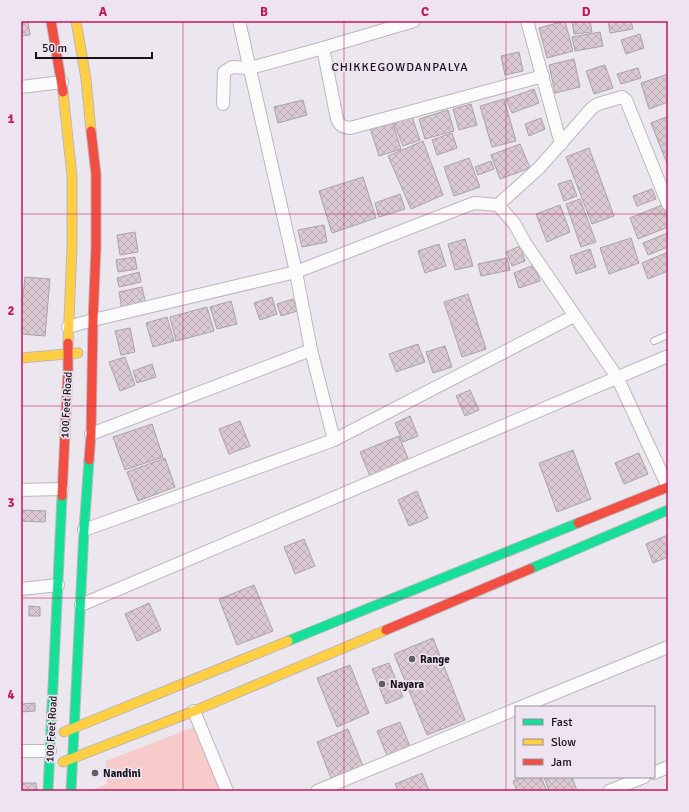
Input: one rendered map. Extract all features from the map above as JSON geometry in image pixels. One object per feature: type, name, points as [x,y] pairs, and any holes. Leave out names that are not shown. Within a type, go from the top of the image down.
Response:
[{"type":"main road","name":"100 Feet Road","points":[[48,791],[68,370],[67,354],[72,247],[72,176],[62,82],[51,21]]},
{"type":"main road","name":"100 Feet Road","points":[[71,791],[84,530],[91,434],[92,352],[96,248],[96,174],[86,79],[76,21]]},
{"type":"main road","points":[[21,358],[92,352]]},
{"type":"main road","points":[[51,738],[372,611],[668,487]]},
{"type":"main road","points":[[49,767],[194,711],[379,629],[668,510]]},
{"type":"street","points":[[239,21],[296,272],[311,350],[334,440]]},
{"type":"street","points":[[222,104],[224,72],[232,67],[250,68],[414,21]]},
{"type":"street","points":[[527,21],[561,144]]},
{"type":"street","points":[[323,48],[337,120],[339,125],[350,128],[543,76]]},
{"type":"street","points":[[21,88],[62,82]]},
{"type":"street","points":[[498,205],[539,168],[595,106],[620,97],[625,98],[668,204]]},
{"type":"street","points":[[68,327],[296,272],[474,203],[498,205],[514,223],[525,243],[617,377],[668,487]]},
{"type":"street","points":[[84,530],[334,440],[574,316]]},
{"type":"street","points":[[91,434],[311,350]]},
{"type":"street","points":[[81,605],[668,356]]},
{"type":"street","points":[[21,490],[62,489]]},
{"type":"street","points":[[21,589],[58,585]]},
{"type":"street","points":[[523,706],[668,647]]},
{"type":"street","points":[[316,791],[515,709]]},
{"type":"street","points":[[194,711],[227,791]]},
{"type":"street","points":[[21,751],[50,751]]},
{"type":"street","points":[[655,773],[668,767]]},
{"type":"street","points":[[610,791],[642,778]]},
{"type":"lane","points":[[654,341],[668,336]]},
{"type":"shaded area","points":[[194,727],[220,791],[89,791],[107,784],[106,761]]},
{"type":"building","points":[[21,21],[28,21],[30,35],[21,36]]},
{"type":"building","points":[[565,21],[573,51],[547,58],[539,28]]},
{"type":"building","points":[[572,21],[590,21],[592,32],[574,34]]},
{"type":"building","points":[[608,21],[631,21],[633,29],[610,33]]},
{"type":"building","points":[[600,32],[603,46],[575,51],[572,37]]},
{"type":"building","points":[[640,34],[644,48],[626,54],[621,40]]},
{"type":"building","points":[[519,52],[523,71],[505,75],[501,56]]},
{"type":"building","points":[[574,59],[580,87],[555,93],[549,65]]},
{"type":"building","points":[[605,65],[613,88],[594,94],[586,71]]},
{"type":"building","points":[[638,68],[641,78],[621,84],[617,74]]},
{"type":"building","points":[[668,74],[668,102],[649,109],[641,83]]},
{"type":"building","points":[[534,89],[539,103],[512,113],[506,99]]},
{"type":"building","points":[[504,99],[516,141],[492,147],[480,106]]},
{"type":"building","points":[[303,100],[307,115],[278,123],[274,107]]},
{"type":"building","points":[[471,104],[477,125],[459,130],[453,109]]},
{"type":"building","points":[[448,110],[454,131],[425,139],[419,119]]},
{"type":"building","points":[[411,114],[420,140],[403,146],[393,121]]},
{"type":"building","points":[[666,117],[668,122],[668,166],[651,123]]},
{"type":"building","points":[[541,118],[545,129],[529,136],[525,124]]},
{"type":"building","points":[[392,121],[401,149],[379,156],[370,128]]},
{"type":"building","points":[[452,133],[457,148],[437,155],[432,140]]},
{"type":"building","points":[[423,141],[443,195],[411,209],[388,156]]},
{"type":"building","points":[[520,144],[530,168],[500,179],[491,155]]},
{"type":"building","points":[[589,148],[614,216],[592,224],[566,157]]},
{"type":"building","points":[[469,158],[480,187],[454,196],[444,167]]},
{"type":"building","points":[[491,161],[494,169],[478,175],[475,167]]},
{"type":"building","points":[[363,177],[376,218],[332,233],[319,191]]},
{"type":"building","points":[[571,180],[577,196],[564,201],[558,184]]},
{"type":"building","points":[[652,189],[656,199],[637,206],[633,196]]},
{"type":"building","points":[[400,194],[405,209],[379,217],[375,203]]},
{"type":"building","points":[[580,199],[596,242],[581,247],[566,204]]},
{"type":"building","points":[[560,205],[570,232],[547,242],[536,214]]},
{"type":"building","points":[[662,205],[668,220],[668,227],[638,239],[630,218]]},
{"type":"building","points":[[324,225],[327,242],[302,247],[298,230]]},
{"type":"building","points":[[135,232],[138,252],[120,255],[117,235]]},
{"type":"building","points":[[668,233],[668,247],[648,255],[643,243]]},
{"type":"building","points":[[631,238],[639,263],[609,274],[600,248]]},
{"type":"building","points":[[465,239],[473,266],[455,270],[448,244]]},
{"type":"building","points":[[439,244],[446,266],[425,273],[418,251]]},
{"type":"building","points":[[520,246],[525,261],[512,266],[506,252]]},
{"type":"building","points":[[590,249],[596,267],[576,274],[570,256]]},
{"type":"building","points":[[668,252],[668,271],[648,279],[642,263]]},
{"type":"building","points":[[135,257],[137,269],[118,272],[116,260]]},
{"type":"building","points":[[507,258],[510,270],[481,276],[478,264]]},
{"type":"building","points":[[534,265],[540,281],[519,288],[514,273]]},
{"type":"building","points":[[139,272],[141,282],[119,287],[117,278]]},
{"type":"building","points":[[25,277],[50,279],[45,336],[21,334],[21,315]]},
{"type":"building","points":[[142,287],[146,305],[122,310],[119,292]]},
{"type":"building","points":[[468,294],[486,349],[462,357],[444,302]]},
{"type":"building","points":[[272,297],[277,314],[260,320],[254,303]]},
{"type":"building","points":[[293,299],[297,311],[281,316],[277,304]]},
{"type":"building","points":[[231,301],[237,324],[217,329],[210,307]]},
{"type":"building","points":[[207,307],[214,331],[176,341],[170,317]]},
{"type":"building","points":[[167,317],[174,341],[153,347],[146,323]]},
{"type":"building","points":[[130,328],[135,352],[121,355],[115,331]]},
{"type":"building","points":[[418,344],[425,362],[396,372],[389,354]]},
{"type":"building","points":[[445,346],[452,367],[433,373],[426,352]]},
{"type":"building","points":[[125,357],[135,385],[120,391],[109,362]]},
{"type":"building","points":[[152,364],[156,377],[137,383],[133,371]]},
{"type":"building","points":[[470,390],[479,410],[465,416],[456,396]]},
{"type":"building","points":[[410,416],[418,436],[403,442],[395,423]]},
{"type":"building","points":[[240,421],[250,446],[229,454],[219,429]]},
{"type":"building","points":[[152,424],[163,457],[125,470],[113,437]]},
{"type":"building","points":[[399,436],[409,461],[370,476],[360,452]]},
{"type":"building","points":[[573,450],[591,499],[557,512],[539,463]]},
{"type":"building","points":[[639,453],[648,474],[624,484],[615,463]]},
{"type":"building","points":[[165,458],[175,487],[138,501],[127,472]]},
{"type":"building","points":[[417,491],[428,518],[409,526],[398,500]]},
{"type":"building","points":[[21,510],[46,511],[45,522],[21,521]]},
{"type":"building","points":[[668,535],[668,557],[653,563],[646,544]]},
{"type":"building","points":[[304,539],[315,566],[295,574],[284,547]]},
{"type":"building","points":[[254,585],[273,631],[237,645],[219,599]]},
{"type":"building","points":[[149,603],[161,630],[137,641],[125,614]]},
{"type":"building","points":[[29,606],[40,607],[40,616],[29,616]]},
{"type":"building","points":[[433,638],[465,720],[427,735],[394,654]]},
{"type":"building","points":[[389,663],[403,697],[386,704],[372,669]]},
{"type":"building","points":[[350,665],[369,713],[337,727],[317,678]]},
{"type":"building","points":[[35,703],[35,711],[21,712],[21,704]]},
{"type":"building","points":[[400,722],[411,749],[388,758],[377,731]]},
{"type":"building","points":[[348,729],[363,766],[331,778],[317,742]]},
{"type":"building","points":[[422,773],[429,791],[398,791],[395,784]]},
{"type":"building","points":[[522,778],[541,778],[547,791],[517,791],[513,781]]},
{"type":"building","points":[[544,778],[572,778],[577,791],[549,791]]},
{"type":"building","points":[[21,783],[36,783],[37,791],[21,791]]},
{"type":"traffic: fast","points":[[71,791],[89,460]]},
{"type":"traffic: fast","points":[[48,791],[62,496]]},
{"type":"traffic: fast","points":[[530,569],[668,510]]},
{"type":"traffic: fast","points":[[288,641],[578,523]]},
{"type":"traffic: slow","points":[[76,21],[86,79],[91,131]]},
{"type":"traffic: slow","points":[[63,92],[72,176],[72,247],[68,343]]},
{"type":"traffic: slow","points":[[21,358],[78,353]]},
{"type":"traffic: slow","points":[[63,762],[194,711],[386,630]]},
{"type":"traffic: slow","points":[[64,732],[288,641]]},
{"type":"traffic: jam","points":[[51,21],[63,92]]},
{"type":"traffic: jam","points":[[89,460],[96,247],[96,174],[91,131]]},
{"type":"traffic: jam","points":[[62,496],[68,343]]},
{"type":"traffic: jam","points":[[578,523],[668,487]]},
{"type":"traffic: jam","points":[[386,630],[530,569]]},
{"type":"place","name":"Range","points":[[412,659]]},
{"type":"place","name":"Nayara","points":[[382,684]]},
{"type":"place","name":"Nandini","points":[[95,773]]},
{"type":"district","name":"CHIKKEGOWDANPALYA","points":[[400,67]]}]
